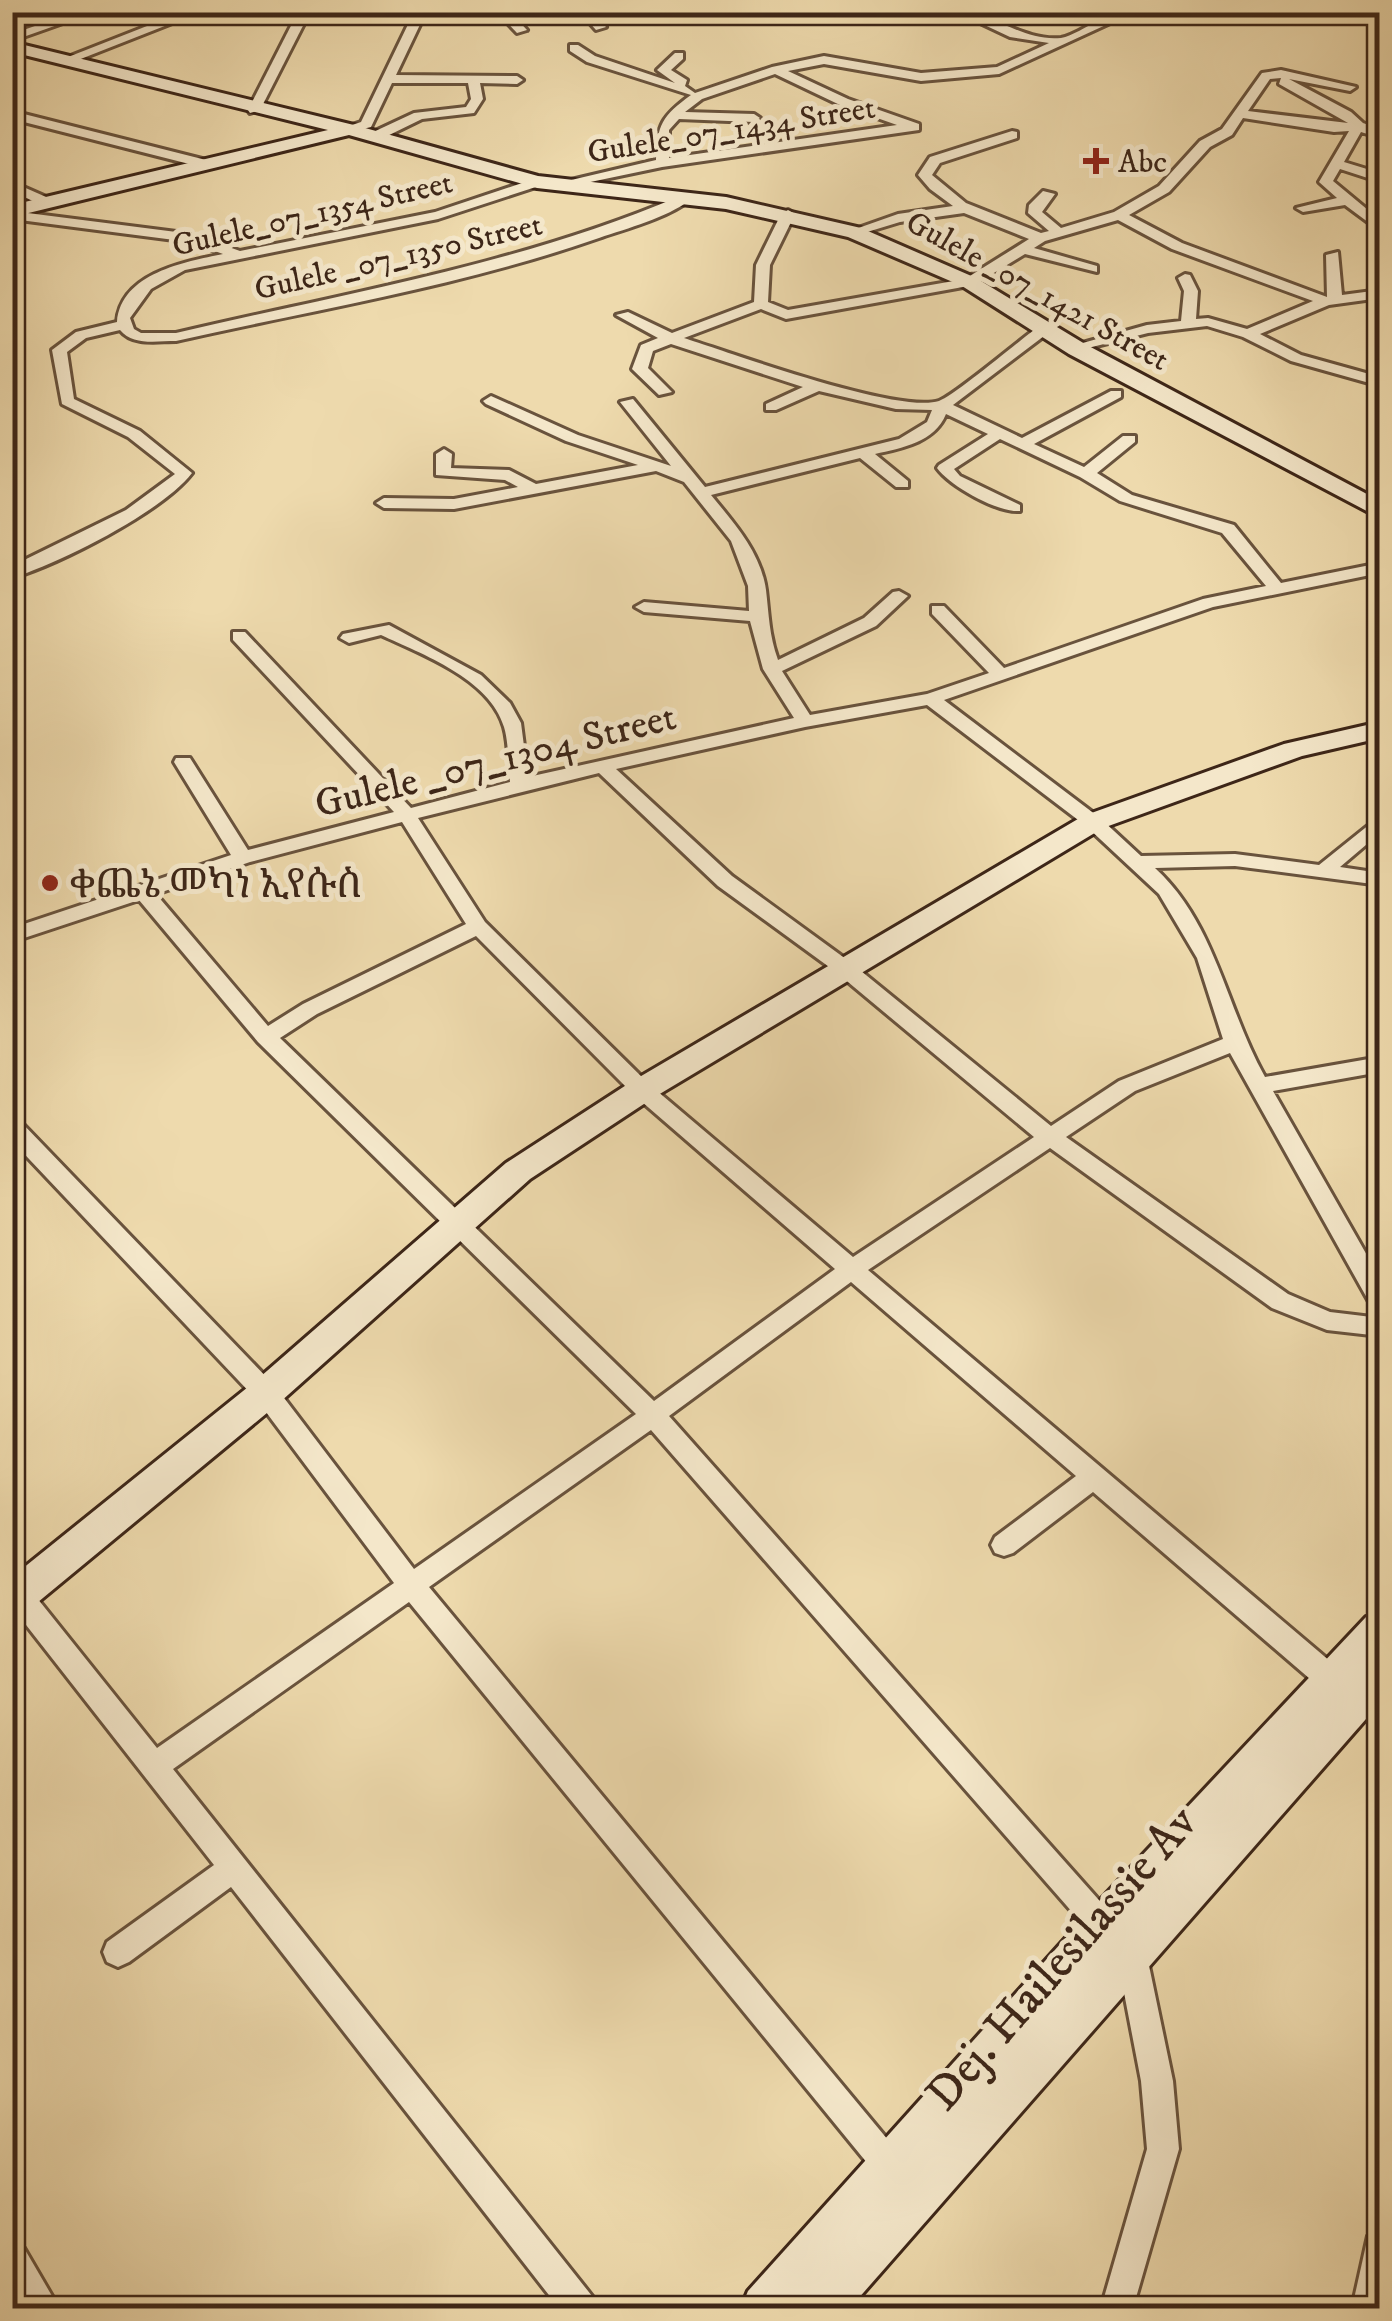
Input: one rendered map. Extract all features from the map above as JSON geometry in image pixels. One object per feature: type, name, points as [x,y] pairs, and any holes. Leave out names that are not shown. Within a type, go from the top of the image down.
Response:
[{"type":"main road","name":"Gulele _07_1421 Street","points":[[14,46],[547,183],[788,214],[854,232],[969,282],[1077,349],[1380,511]]},
{"type":"main road","points":[[12,213],[351,130]]},
{"type":"main road","points":[[15,1594],[266,1393],[518,1171],[642,1090],[843,967],[1093,822],[1294,750],[1380,730]]},
{"type":"main road","points":[[765,2308],[892,2169],[1118,1941],[1380,1629]]},
{"type":"main road","name":"Dej. Hailesilassie Av","points":[[819,2308],[1118,1941],[1380,1674]]},
{"type":"street","points":[[14,46],[88,12]]},
{"type":"street","points":[[254,110],[304,12]]},
{"type":"street","points":[[351,130],[366,124],[420,12]]},
{"type":"street","points":[[503,12],[521,30]]},
{"type":"street","points":[[586,12],[587,19],[600,28]]},
{"type":"street","points":[[964,12],[1014,34],[1059,41]]},
{"type":"street","points":[[1074,12],[1110,20]]},
{"type":"street","points":[[662,163],[663,130],[672,114],[693,94],[824,60],[903,76],[976,72],[1018,63],[1128,12]]},
{"type":"street","points":[[69,59],[179,18]]},
{"type":"street","points":[[574,48],[591,59],[693,94]]},
{"type":"street","points":[[679,56],[663,70],[693,94]]},
{"type":"street","name":"Gulele_07_1434 Street","points":[[547,183],[914,128],[844,102],[776,70]]},
{"type":"street","points":[[664,392],[640,370],[646,348],[769,308],[786,315],[833,309],[969,282],[1040,238],[1119,215],[1164,189],[1195,153],[1227,132],[1258,81],[1270,74],[1350,87]]},
{"type":"street","points":[[1270,74],[1347,115],[1358,126]]},
{"type":"street","points":[[374,137],[419,116],[470,110],[477,99],[473,77]]},
{"type":"street","points":[[387,79],[516,80]]},
{"type":"street","points":[[12,114],[204,164]]},
{"type":"street","points":[[672,114],[754,118]]},
{"type":"street","points":[[1240,114],[1334,128],[1358,126],[1380,134]]},
{"type":"street","points":[[1358,126],[1326,182],[1350,200],[1378,234]]},
{"type":"street","points":[[1012,135],[935,160],[925,175],[932,186],[970,208],[1040,238]]},
{"type":"street","points":[[1338,164],[1380,178]]},
{"type":"street","name":"Gulele_07_1354 Street","points":[[125,324],[132,298],[154,278],[238,254],[438,215],[547,183]]},
{"type":"street","points":[[12,186],[48,203]]},
{"type":"street","points":[[1048,194],[1036,205],[1035,213],[1058,232]]},
{"type":"street","name":"Gulele _07_1350 Street","points":[[125,324],[128,332],[138,337],[176,337],[496,265],[618,230],[683,200]]},
{"type":"street","points":[[1303,208],[1350,200]]},
{"type":"street","points":[[854,232],[898,218],[970,208]]},
{"type":"street","points":[[12,213],[192,238],[238,254]]},
{"type":"street","points":[[769,308],[763,265],[788,214]]},
{"type":"street","points":[[1119,215],[1177,246],[1330,300]]},
{"type":"street","points":[[1024,249],[1092,269]]},
{"type":"street","points":[[1330,300],[1333,255]]},
{"type":"street","points":[[1185,278],[1191,291],[1188,322]]},
{"type":"street","points":[[1248,334],[1330,300],[1380,294]]},
{"type":"street","points":[[623,315],[674,340],[818,386],[896,404],[942,406],[1159,511],[1228,529],[1276,588]]},
{"type":"street","points":[[1077,349],[1117,336],[1188,322],[1208,322],[1248,334],[1296,358],[1380,382]]},
{"type":"street","points":[[12,573],[143,506],[177,486],[184,473],[134,434],[68,400],[59,350],[81,335],[125,324]]},
{"type":"street","points":[[703,492],[906,442],[934,425],[942,406],[1043,330]]},
{"type":"street","points":[[771,407],[818,386]]},
{"type":"street","points":[[1022,444],[1116,394]]},
{"type":"street","points":[[490,401],[572,438],[686,478]]},
{"type":"street","points":[[628,402],[739,540],[754,572],[758,617],[772,668],[805,722]]},
{"type":"street","points":[[998,434],[944,468],[954,479],[1014,508]]},
{"type":"street","points":[[1086,474],[1129,439]]},
{"type":"street","points":[[862,452],[902,484]]},
{"type":"street","points":[[444,454],[442,472],[510,475],[535,490]]},
{"type":"street","points":[[384,504],[454,504],[658,466]]},
{"type":"street","name":"Gulele _07_1304 Street","points":[[12,935],[243,858],[520,785],[931,698],[1209,603],[1380,568]]},
{"type":"street","points":[[772,668],[870,622],[899,596]]},
{"type":"street","points":[[644,607],[758,617]]},
{"type":"street","points":[[938,610],[1000,674]]},
{"type":"street","points":[[350,638],[383,628],[437,654],[484,687],[511,721],[520,785]]},
{"type":"street","points":[[239,636],[407,815],[478,927],[642,1090],[1334,1682]]},
{"type":"street","points":[[931,698],[1093,822],[1167,890],[1191,924],[1207,958],[1235,1043],[1380,1300]]},
{"type":"street","points":[[183,762],[243,858]]},
{"type":"street","points":[[602,766],[724,881],[843,967],[1051,1138],[1280,1301],[1327,1321],[1380,1327]]},
{"type":"street","points":[[1326,870],[1380,822]]},
{"type":"street","points":[[1137,862],[1234,860],[1380,879]]},
{"type":"street","points":[[142,890],[266,1037],[653,1414],[1118,1941],[1157,2082],[1162,2149],[1118,2308]]},
{"type":"street","points":[[266,1037],[310,1009],[478,927]]},
{"type":"street","points":[[154,1766],[653,1414],[849,1270],[1127,1086],[1235,1043]]},
{"type":"street","points":[[1259,1086],[1380,1064]]},
{"type":"street","points":[[12,1126],[266,1393],[410,1584],[892,2169]]},
{"type":"street","points":[[1004,1545],[1096,1476]]},
{"type":"street","points":[[15,1594],[580,2308]]},
{"type":"street","points":[[118,1952],[234,1867]]},
{"type":"street","points":[[1368,2308],[1380,2248]]},
{"type":"street","points":[[12,2260],[43,2308]]},
{"type":"place","name":"Abc","points":[[1096,161]]},
{"type":"place","name":"ቀጨኔ መካነ ኢየሱስ","points":[[50,883]]}]
